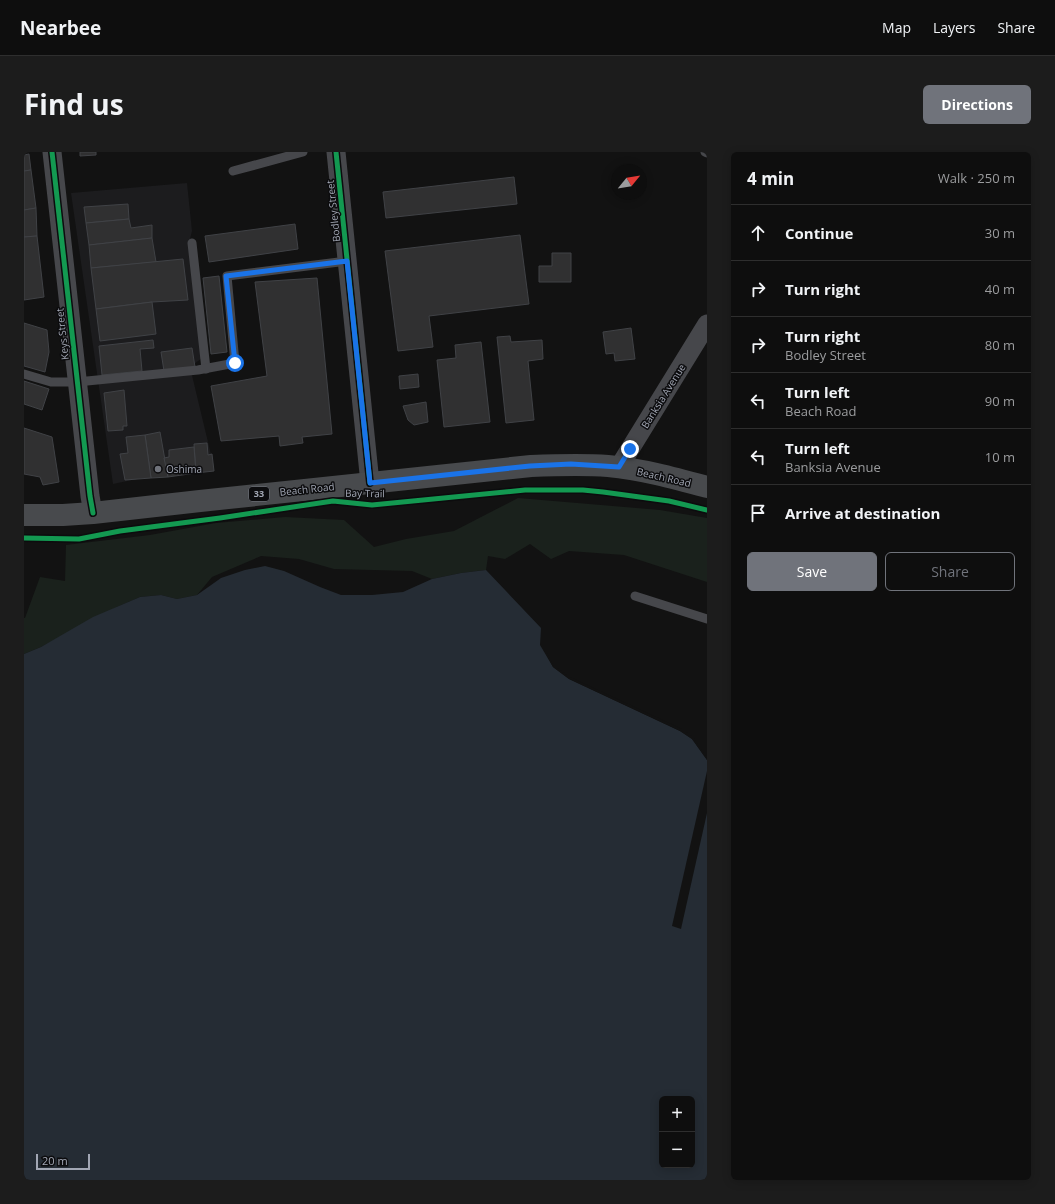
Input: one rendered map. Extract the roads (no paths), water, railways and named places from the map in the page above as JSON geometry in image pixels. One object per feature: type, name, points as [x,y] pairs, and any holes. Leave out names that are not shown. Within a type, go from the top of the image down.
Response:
[{"type":"main road","name":"Beach Road","points":[[24,515],[93,513],[200,500],[530,466],[571,464],[619,467],[669,477],[707,487]]},
{"type":"street","name":"Keys Street","points":[[52,152],[76,382],[93,513]]},
{"type":"street","name":"Bodley Street","points":[[336,152],[370,483]]},
{"type":"street","name":"Banksia Avenue","points":[[619,467],[707,324]]},
{"type":"lane","points":[[233,171],[303,152]]},
{"type":"lane","points":[[192,243],[206,369]]},
{"type":"lane","points":[[24,374],[51,382],[76,382],[206,369],[235,363],[226,276],[347,261]]},
{"type":"lane","points":[[635,596],[707,619]]},
{"type":"place","name":"Oshima","points":[[158,469]]}]
